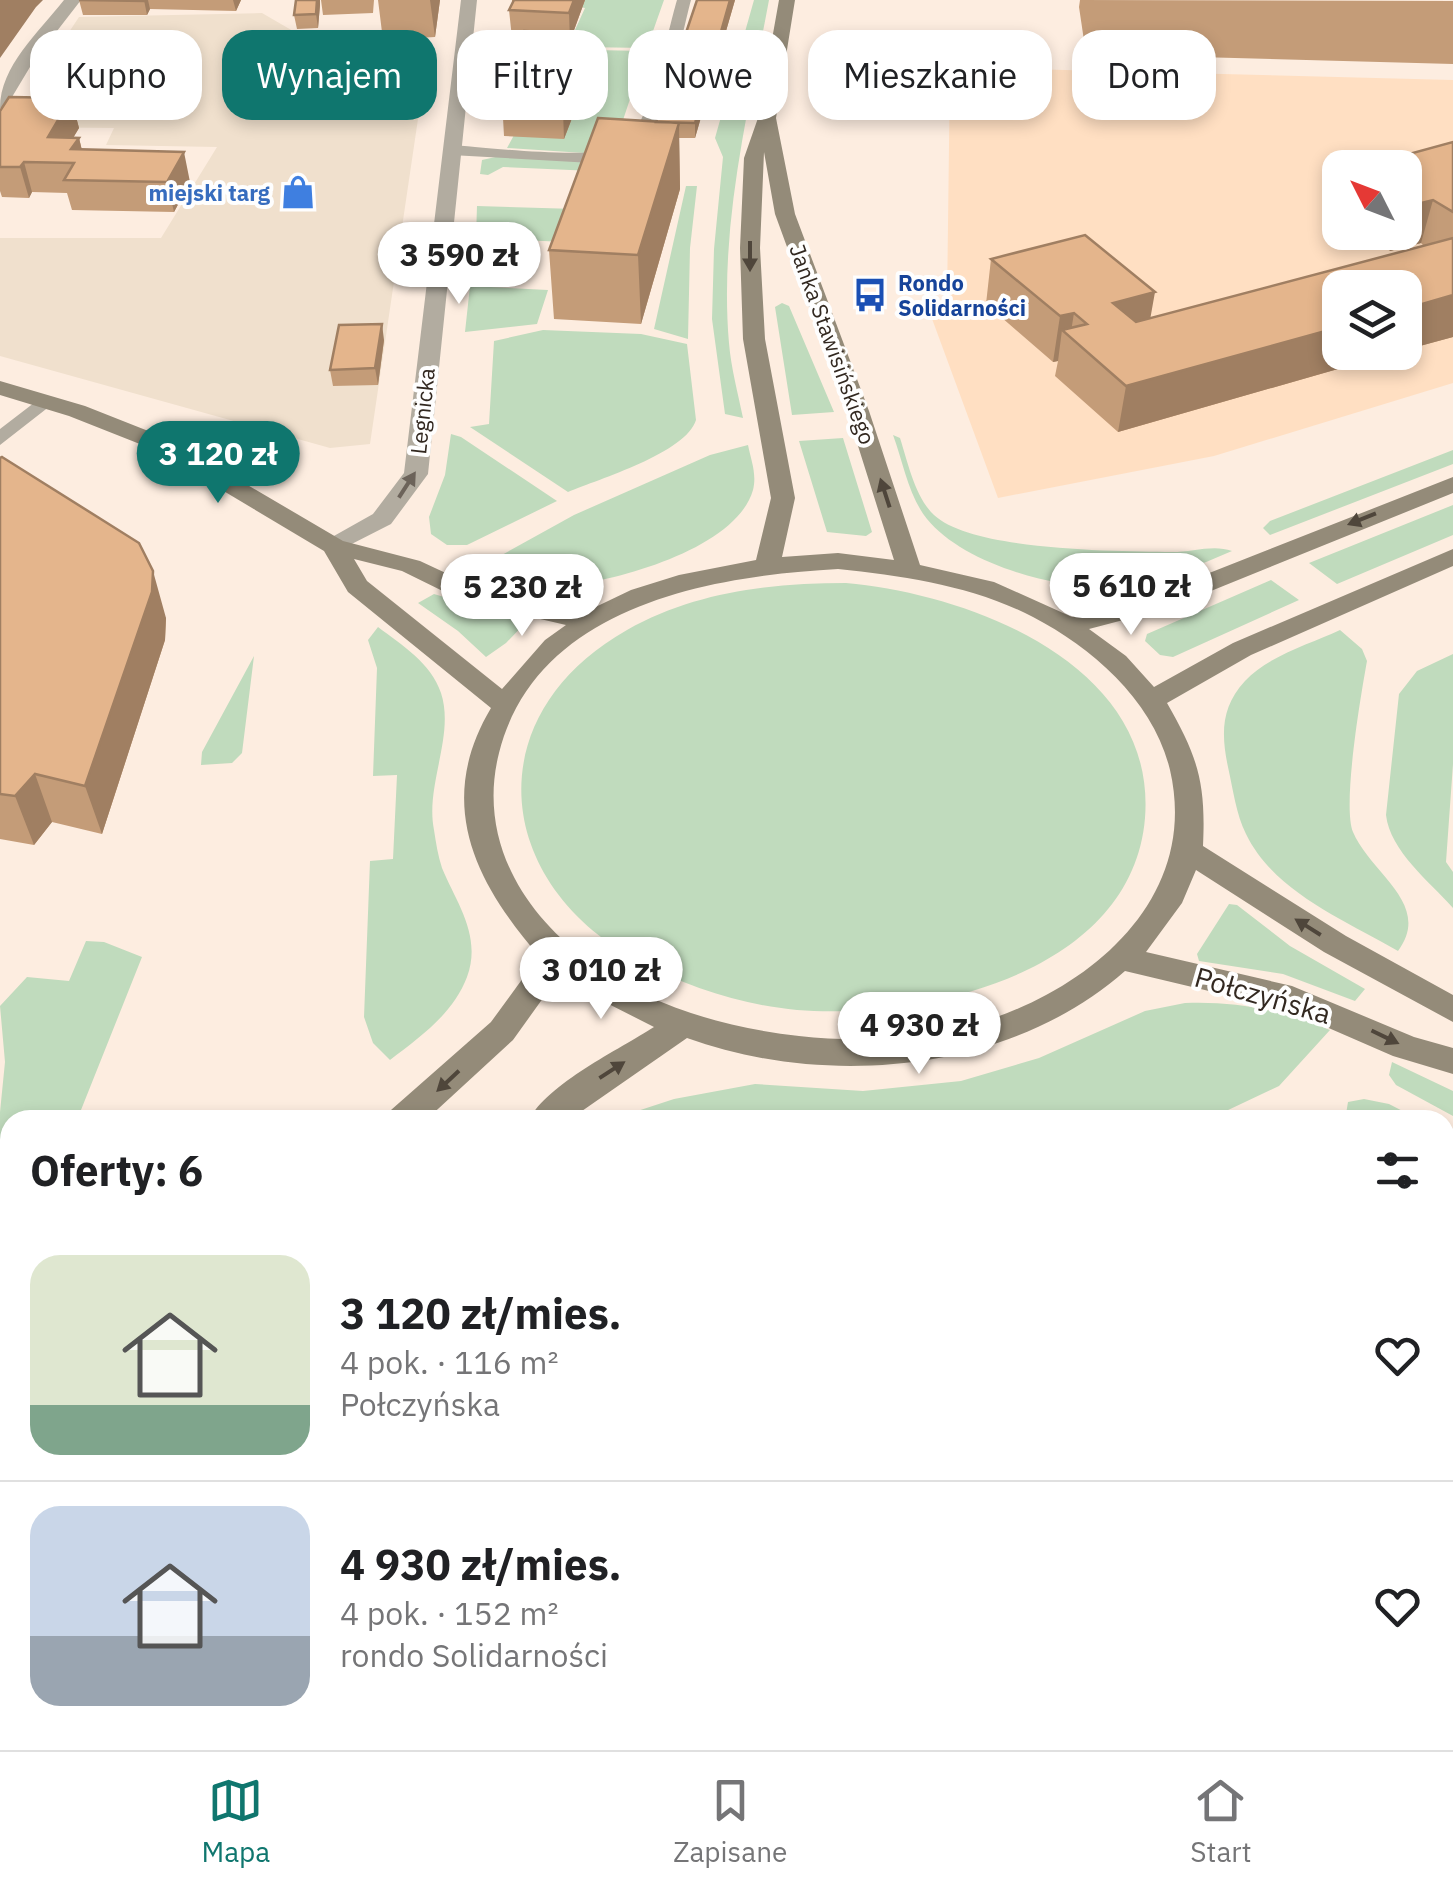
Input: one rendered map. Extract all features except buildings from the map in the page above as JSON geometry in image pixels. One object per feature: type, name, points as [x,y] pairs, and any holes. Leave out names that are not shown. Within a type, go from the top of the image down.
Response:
[{"type":"street","points":[[0,104],[25,60],[74,0]]},
{"type":"street","name":"Legnicka","points":[[334,546],[382,520],[416,474],[469,0]]},
{"type":"street","name":"Janka Stawisińskiego","points":[[782,30],[787,0]]},
{"type":"street","name":"Janka Stawisińskiego","points":[[767,120],[753,158],[750,248],[754,339],[783,498],[768,563]]},
{"type":"street","name":"Janka Stawisińskiego","points":[[768,120],[786,214],[861,419],[909,568]]},
{"type":"street","points":[[0,388],[163,444],[334,546],[412,566],[472,595],[588,622]]},
{"type":"street","points":[[1067,626],[1160,602],[1453,484]]},
{"type":"street","points":[[334,546],[358,586],[504,704]]},
{"type":"street","points":[[1151,700],[1242,649],[1453,556]]},
{"type":"street","points":[[838,561],[909,568],[964,581],[1018,600],[1067,626],[1113,660],[1151,700],[1180,747],[1192,798],[1190,852],[1168,908],[1125,958],[1059,1005],[974,1038],[877,1052],[777,1048],[682,1025],[615,994],[557,955],[514,907],[487,855],[477,803],[483,751],[504,704],[540,660],[588,622],[628,600],[672,584],[768,563],[838,561]]},
{"type":"street","points":[[1190,852],[1335,944],[1453,1010]]},
{"type":"street","points":[[414,1110],[502,1031],[557,955]]},
{"type":"street","name":"Połczyńska","points":[[1125,958],[1292,998],[1405,1047],[1453,1061]]},
{"type":"street","points":[[558,1110],[682,1025]]},
{"type":"lane","points":[[451,150],[592,158],[614,156],[631,148],[645,130],[684,0]]},
{"type":"lane","points":[[0,439],[42,402]]},
{"type":"shaded area","name":"miejski targ","points":[[262,13],[291,30],[222,30],[222,120],[418,120],[370,444],[330,448],[0,356],[0,238],[161,238],[217,147],[106,145],[114,128],[17,127],[30,97],[30,120],[202,120],[202,30],[70,30],[79,17]]},
{"type":"shaded area","points":[[1052,70],[1072,70],[1072,120],[1216,120],[1216,74],[1453,80],[1453,383],[1214,456],[998,498],[931,316],[947,303],[949,120],[1052,120]]},
{"type":"green space","points":[[583,0],[664,0],[653,30],[628,30],[628,48],[608,47],[608,30],[575,30],[585,8],[580,7]]},
{"type":"green space","points":[[754,0],[769,0],[763,30],[746,30]]},
{"type":"green space","points":[[608,50],[628,51],[628,105],[615,144],[584,153],[507,148],[518,120],[608,120]]},
{"type":"green space","points":[[720,120],[746,120],[732,213],[727,300],[729,343],[743,418],[725,414],[712,319],[723,157],[715,138]]},
{"type":"green space","points":[[500,156],[597,162],[593,171],[503,167],[488,175],[480,174],[482,160]]},
{"type":"green space","points":[[686,186],[697,186],[690,248],[688,339],[654,329]]},
{"type":"green space","points":[[477,206],[576,209],[566,242],[476,238]]},
{"type":"green space","points":[[470,286],[548,290],[537,324],[465,332]]},
{"type":"green space","points":[[782,303],[789,306],[834,412],[792,415],[775,307]]},
{"type":"green space","points":[[543,330],[641,334],[687,344],[696,420],[689,432],[659,454],[568,492],[470,427],[489,424],[494,341]]},
{"type":"green space","points":[[451,434],[557,501],[467,545],[447,545],[431,534],[429,517],[445,475]]},
{"type":"green space","points":[[893,435],[900,438],[927,508],[953,527],[979,536],[1047,547],[1232,551],[1131,585],[1080,586],[1022,574],[967,551],[927,519],[911,490]]},
{"type":"green space","points":[[843,438],[872,532],[866,536],[827,532],[799,441]]},
{"type":"green space","points":[[748,445],[754,484],[742,511],[723,530],[669,560],[607,579],[555,587],[509,586],[464,576],[574,515],[710,455]]},
{"type":"green space","points":[[1453,450],[1453,464],[1270,535],[1263,528],[1270,521]]},
{"type":"green space","points":[[1453,505],[1453,535],[1337,584],[1309,563]]},
{"type":"green space","points":[[1271,580],[1299,600],[1173,657],[1160,655],[1145,641],[1147,634]]},
{"type":"green space","points":[[846,583],[947,603],[998,622],[1046,647],[1088,679],[1121,718],[1141,764],[1145,818],[1131,871],[1103,915],[1062,950],[1013,976],[959,995],[903,1006],[848,1011],[776,1008],[715,993],[638,961],[589,928],[554,888],[531,844],[522,798],[526,751],[545,706],[578,665],[627,630],[653,617],[733,592]]},
{"type":"green space","points":[[434,594],[531,617],[486,657],[418,603]]},
{"type":"green space","points":[[378,627],[423,664],[441,693],[445,726],[433,796],[434,830],[442,868],[466,921],[472,948],[467,977],[453,1002],[434,1024],[390,1060],[373,1043],[364,1017],[370,861],[393,859],[397,775],[373,776],[377,668],[368,640]]},
{"type":"green space","points":[[1340,630],[1362,649],[1367,661],[1354,749],[1350,818],[1361,847],[1404,904],[1407,934],[1398,951],[1313,903],[1258,854],[1243,826],[1226,755],[1227,711],[1245,681],[1277,658]]},
{"type":"green space","points":[[1453,654],[1453,764],[1446,862],[1453,872],[1453,908],[1403,853],[1386,815],[1399,694],[1417,671]]},
{"type":"green space","points":[[254,656],[242,753],[232,763],[201,765],[202,752]]},
{"type":"green space","points":[[1229,904],[1237,905],[1290,946],[1365,989],[1355,1001],[1283,974],[1199,961],[1197,954]]},
{"type":"green space","points":[[86,941],[104,942],[142,957],[81,1110],[0,1110],[5,1062],[0,1006],[27,977],[69,981]]},
{"type":"green space","points":[[1185,1003],[1222,1004],[1259,1008],[1330,1030],[1279,1086],[1228,1110],[640,1110],[674,1099],[755,1084],[863,1091],[961,1081],[1039,1058],[1145,1011]]},
{"type":"green space","points":[[1392,1062],[1453,1091],[1453,1110],[1442,1110],[1396,1085],[1389,1075]]},
{"type":"green space","points":[[1364,1099],[1401,1110],[1347,1110],[1348,1102]]},
{"type":"place","name":"miejski targ","points":[[298,192]]},
{"type":"place","name":"Rondo Solidarności","points":[[870,295]]}]
